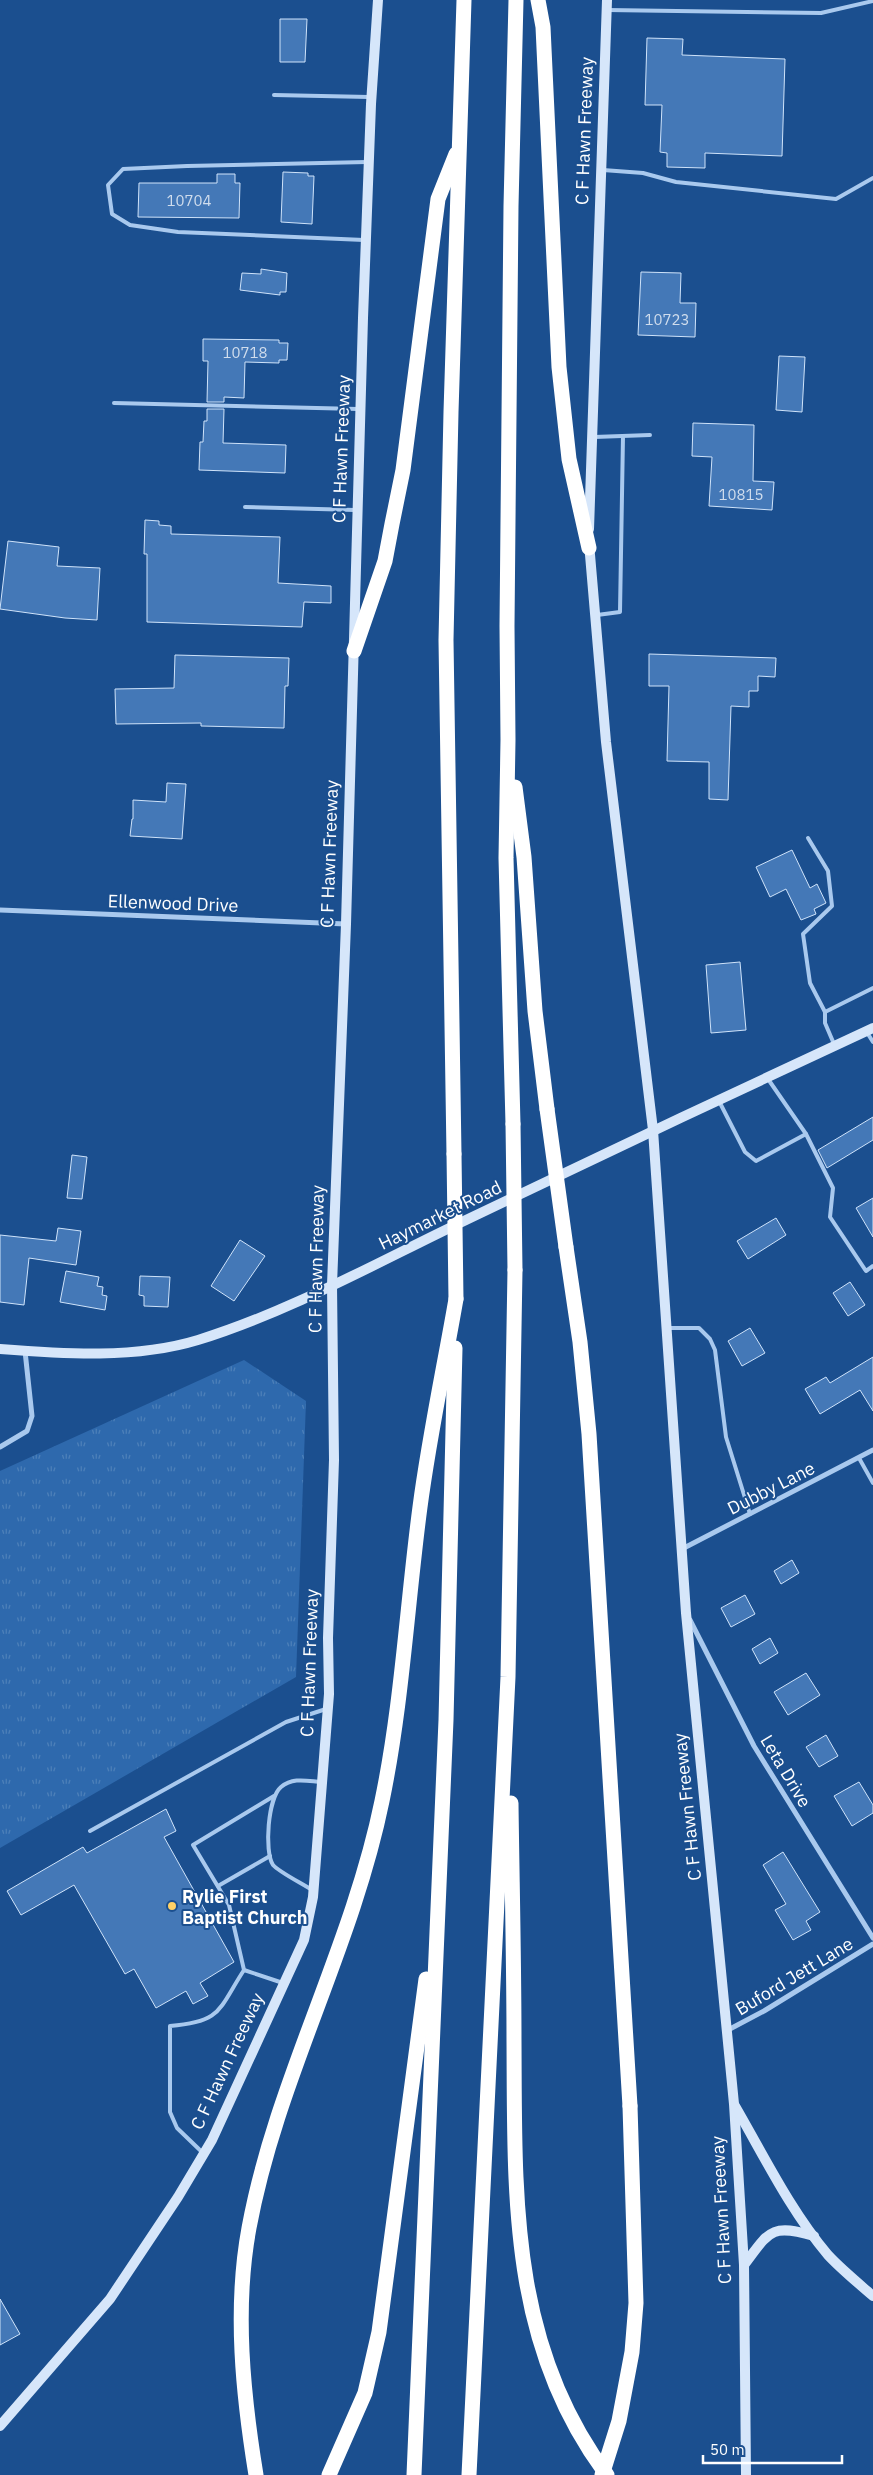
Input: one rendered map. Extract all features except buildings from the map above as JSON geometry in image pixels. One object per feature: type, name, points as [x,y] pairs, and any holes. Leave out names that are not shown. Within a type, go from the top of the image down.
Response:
[{"type":"highway","points":[[414,2475],[429,2154],[452,1518],[456,1299],[446,640],[464,0]]},
{"type":"highway","points":[[516,0],[509,400],[506,858],[515,1270],[508,1677],[515,2144],[518,2221],[525,2284],[542,2350],[565,2406],[595,2460],[607,2475]]},
{"type":"highway","points":[[538,0],[543,27],[559,367],[570,459],[589,548]]},
{"type":"highway","points":[[354,651],[385,561],[404,460],[438,199],[461,143]]},
{"type":"highway","points":[[508,740],[524,858],[535,1011],[580,1342],[589,1434],[630,2106],[636,2303],[632,2352],[619,2421],[602,2475]]},
{"type":"highway","points":[[256,2475],[243,2372],[242,2299],[249,2230],[265,2159],[365,1874],[382,1801],[397,1708],[420,1504],[456,1299]]},
{"type":"highway","points":[[468,2475],[508,1677]]},
{"type":"highway","points":[[329,2475],[364,2393],[379,2332],[438,1890]]},
{"type":"main road","name":"C F Hawn Freeway","points":[[0,2426],[110,2299],[204,2154],[304,1940],[314,1891],[328,1708],[328,1638],[334,1460],[332,1284],[346,924],[366,240],[378,0]]},
{"type":"main road","name":"C F Hawn Freeway","points":[[607,5],[589,548],[606,742],[652,1130],[686,1613],[728,2030],[744,2266],[746,2475]]},
{"type":"main road","name":"Haymarket Road","points":[[0,1349],[144,1352],[197,1340],[271,1312],[332,1284],[652,1130],[870,1029]]},
{"type":"main road","points":[[734,2104],[785,2196],[829,2256],[873,2296]]},
{"type":"main road","points":[[744,2266],[767,2235],[788,2228],[814,2236]]},
{"type":"street","name":"Ellenwood Drive","points":[[0,910],[346,924]]},
{"type":"street","points":[[0,1447],[26,1431],[32,1416],[25,1351]]},
{"type":"street","name":"Dubby Lane","points":[[682,1550],[873,1450]]},
{"type":"street","name":"Leta Drive","points":[[686,1613],[754,1746],[873,1938]]},
{"type":"street","name":"Buford Jett Lane","points":[[728,2030],[764,2011],[873,1944]]},
{"type":"lane","points":[[607,5],[821,13],[873,2]]},
{"type":"lane","points":[[274,95],[372,97]]},
{"type":"lane","points":[[366,240],[178,232],[130,225],[112,214],[108,185],[123,169],[369,162]]},
{"type":"lane","points":[[601,170],[643,173],[676,182],[836,199],[873,178]]},
{"type":"lane","points":[[114,403],[361,409]]},
{"type":"lane","points":[[592,437],[650,435]]},
{"type":"lane","points":[[595,615],[620,612],[623,436]]},
{"type":"lane","points":[[245,506],[358,510]]},
{"type":"lane","points":[[808,838],[828,871],[832,906],[803,934],[810,983],[825,1012],[825,1023],[835,1046]]},
{"type":"lane","points":[[825,1012],[873,988]]},
{"type":"lane","points":[[870,1029],[873,1042]]},
{"type":"lane","points":[[767,1077],[806,1134],[833,1188],[830,1217],[866,1271],[873,1266]]},
{"type":"lane","points":[[719,1099],[745,1152],[756,1161],[806,1134]]},
{"type":"lane","points":[[666,1328],[699,1328],[710,1339],[715,1350],[726,1437],[750,1514]]},
{"type":"lane","points":[[859,1458],[873,1482]]},
{"type":"lane","points":[[90,1831],[286,1722],[328,1708]]},
{"type":"lane","points":[[204,2154],[177,2128],[170,2112],[170,2026],[192,2024],[213,2017],[244,1970],[229,1905],[193,1845],[274,1796],[281,1787],[295,1779],[323,1782]]},
{"type":"lane","points":[[274,1796],[267,1848],[274,1866],[314,1891]]},
{"type":"lane","points":[[218,1886],[270,1856]]},
{"type":"lane","points":[[244,1970],[284,1983]]},
{"type":"green space","points":[[244,1360],[306,1401],[296,1677],[0,1848],[0,1471]]},
{"type":"place","name":"Rylie First Baptist Church","points":[[172,1906]]}]
